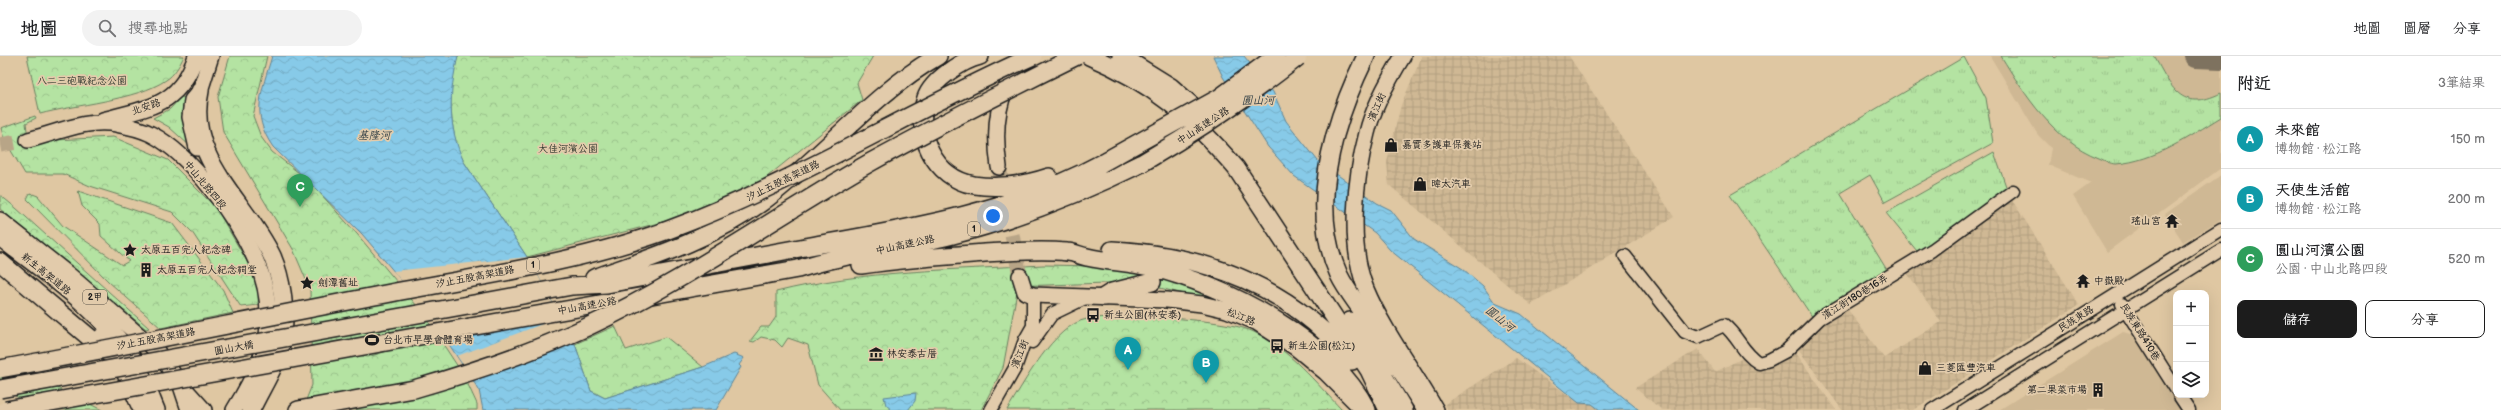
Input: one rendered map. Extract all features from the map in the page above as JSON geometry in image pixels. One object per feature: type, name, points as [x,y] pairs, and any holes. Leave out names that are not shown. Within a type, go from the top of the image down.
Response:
[{"type":"highway","points":[[572,286],[662,256],[713,233],[762,202],[894,87],[938,56]]},
{"type":"highway","points":[[980,56],[956,66],[941,78],[926,96],[922,124],[927,147],[936,162],[951,175],[973,185],[999,187],[1030,183],[1100,164]]},
{"type":"highway","points":[[298,410],[362,400],[449,379],[536,349],[588,326],[651,293],[871,163],[986,100],[1077,56]]},
{"type":"highway","points":[[1089,56],[1136,78],[1174,104],[1211,139],[1236,168],[1369,370],[1388,410]]},
{"type":"highway","points":[[1121,56],[1185,98],[1219,130],[1245,160],[1356,315],[1414,391],[1426,410]]},
{"type":"highway","name":"中山高速公路","points":[[468,305],[572,286],[607,284],[899,230],[964,215],[1029,196],[1073,178],[1219,98],[1276,56]]},
{"type":"highway","name":"中山高速公路","points":[[6,410],[798,269],[826,260],[950,236],[1030,213],[1090,188],[1142,163],[1195,132],[1246,98],[1299,56]]},
{"type":"highway","points":[[1366,56],[1355,78],[1332,145],[1326,185],[1327,230],[1339,274],[1356,315],[1404,410]]},
{"type":"highway","name":"汐止五股高架道路","points":[[0,369],[496,273],[586,254],[665,231],[736,203],[805,171],[1029,58]]},
{"type":"highway","points":[[200,91],[196,118],[204,148],[211,162],[272,257],[279,278],[284,318],[283,335],[279,352],[251,410]]},
{"type":"highway","name":"新生高架道路","points":[[0,237],[89,309],[113,332],[139,370],[156,410]]},
{"type":"highway","points":[[1068,252],[1078,249],[1134,252],[1182,259],[1232,272],[1273,292],[1302,312],[1336,341],[1378,391]]},
{"type":"highway","name":"新生高架道路","points":[[0,250],[91,324],[110,346],[125,372],[142,410]]},
{"type":"highway","points":[[798,269],[824,270],[919,257],[1025,251],[1068,252],[1088,258],[1114,260],[1151,267],[1213,288],[1245,303],[1297,334],[1329,362],[1356,391],[1367,410]]},
{"type":"highway","points":[[0,262],[106,350],[125,372]]},
{"type":"highway","points":[[1104,297],[1112,292],[1152,282]]},
{"type":"highway","points":[[1222,283],[1260,300],[1297,323],[1332,353],[1385,410]]},
{"type":"highway","name":"圓山大橋","points":[[0,389],[468,305]]},
{"type":"highway","points":[[1356,315],[1416,410]]},
{"type":"highway","points":[[1356,315],[1397,354],[1435,410]]},
{"type":"main road","name":"北安路","points":[[97,122],[158,104],[169,98],[183,84],[196,56]]},
{"type":"main road","points":[[211,56],[200,91],[192,100],[190,126],[198,149],[222,194],[223,204]]},
{"type":"main road","name":"濱江街","points":[[1403,56],[1369,126],[1361,161],[1356,210],[1356,235],[1366,288],[1435,410]]},
{"type":"main road","points":[[1004,167],[1006,108],[1015,84],[1029,58]]},
{"type":"main road","name":"中山北路四段","points":[[28,140],[97,122],[139,130],[155,136],[182,157],[223,204],[256,262],[265,287],[268,304],[269,325],[264,345],[255,370],[234,410]]},
{"type":"main road","name":"2甲","points":[[0,220],[68,274],[146,341],[180,383],[189,410]]},
{"type":"main road","points":[[1024,275],[1025,292],[1033,295]]},
{"type":"main road","name":"松江路","points":[[1033,295],[1076,295],[1087,297],[1104,297],[1114,300],[1167,300],[1202,304],[1227,310],[1256,322],[1296,348],[1364,410]]},
{"type":"main road","points":[[180,383],[204,410]]},
{"type":"street","name":"濱江街180巷16弄","points":[[1625,256],[1685,332],[1698,337],[1724,325],[1731,330],[1751,359],[1759,363],[1770,360],[1786,351],[1820,318],[1932,250],[2013,191]]},
{"type":"street","name":"民族東路","points":[[1932,410],[2221,229]]},
{"type":"street","name":"民族東路","points":[[1965,410],[2221,250]]},
{"type":"street","name":"濱江街","points":[[991,410],[1015,368],[1025,340],[1033,326],[1033,295]]},
{"type":"street","name":"民族東路410巷","points":[[2116,295],[2173,385]]},
{"type":"street","name":"松江路","points":[[1015,368],[1052,314],[1087,297]]},
{"type":"street","points":[[2182,398],[2189,410]]},
{"type":"shaded area","points":[[1422,56],[1569,56],[1674,217],[1531,305],[1389,185],[1387,162],[1401,105]]},
{"type":"shaded area","points":[[1990,56],[2221,56],[2221,168],[2107,252],[2073,196],[2091,183],[2048,165],[2051,148],[2038,135]]},
{"type":"shaded area","points":[[2221,175],[2221,219],[2183,242],[2165,214]]},
{"type":"shaded area","points":[[2012,200],[2079,305],[1913,410],[1842,410],[1797,347],[1846,307],[1884,358],[1941,322],[1905,270]]},
{"type":"shaded area","points":[[2123,332],[2134,335],[2181,410],[1999,410]]},
{"type":"shaded area","points":[[1698,349],[1715,372],[1743,358],[1753,369],[1794,350],[1836,410],[1662,410],[1635,388]]},
{"type":"shaded area","points":[[1516,358],[1579,403],[1592,404],[1600,410],[1448,410],[1445,404]]},
{"type":"green space","name":"八二三砲戰紀念公園","points":[[27,56],[184,56],[172,75],[154,87],[122,97],[40,114]]},
{"type":"green space","points":[[230,56],[267,56],[253,116],[261,137],[272,152],[308,180],[357,234],[422,312],[464,376],[477,404],[477,410],[302,410],[312,385],[310,289],[293,249],[223,132],[218,97]]},
{"type":"green space","name":"大佳河濱公園","points":[[458,56],[873,56],[857,83],[862,100],[757,185],[701,212],[527,257],[464,162],[456,145],[452,122],[450,89]]},
{"type":"green space","points":[[2001,56],[2053,56],[2055,58],[2058,56],[2154,56],[2166,78],[2179,94],[2196,100],[2221,93],[2221,117],[2184,140],[2158,153],[2130,162],[2116,164],[2107,162],[2083,150],[2055,129],[2031,101]]},
{"type":"green space","points":[[1964,57],[1986,98],[1993,143],[1885,202],[1870,175],[1840,193],[1890,275],[1813,318],[1730,195]]},
{"type":"green space","points":[[181,97],[188,98],[190,146],[169,127],[153,118],[170,109]]},
{"type":"green space","points":[[35,116],[36,118],[26,123],[29,146],[55,140],[113,137],[168,160],[216,208],[259,282],[258,305],[241,307],[192,232],[172,212],[90,186],[63,174],[25,174],[4,139],[1,128]]},
{"type":"green space","points":[[1994,152],[2009,195],[1921,256],[1886,213]]},
{"type":"green space","points":[[78,191],[172,223],[223,290],[233,313],[161,328],[109,282],[27,199],[30,193],[38,196],[63,226],[122,265],[129,261],[101,236],[100,224],[82,206]]},
{"type":"green space","points":[[0,195],[149,328],[146,329],[0,209]]},
{"type":"green space","points":[[1043,265],[1099,266],[1164,278],[1219,298],[1212,301],[1136,282],[1018,286],[1003,368],[981,410],[840,410],[818,385],[808,345],[788,338],[782,347],[775,340],[761,337],[754,342],[750,341],[761,327],[769,327],[776,317],[776,292],[842,279],[875,275]]},
{"type":"green space","points":[[1149,316],[1188,319],[1232,325],[1254,332],[1267,339],[1291,357],[1342,410],[1007,410],[1031,371],[1052,343],[1063,332],[1075,324],[1087,319],[1095,318]]},
{"type":"green space","points":[[615,326],[626,350],[666,337],[703,367],[605,398],[591,391],[575,344]]},
{"type":"green space","name":"台北市早學會體育場","points":[[389,328],[392,337],[387,351],[368,357],[354,354],[350,331]]},
{"type":"green space","points":[[0,360],[102,410],[42,410],[0,388]]},
{"type":"water","name":"基隆河","points":[[272,56],[458,56],[451,96],[451,109],[452,122],[458,148],[464,162],[531,263],[575,344],[591,391],[605,398],[703,367],[734,354],[744,358],[739,365],[741,367],[716,410],[483,410],[479,390],[425,308],[362,234],[273,147],[266,135],[260,113],[262,91]]},
{"type":"water","name":"圓山河","points":[[1213,56],[1244,56],[1273,92],[1286,121],[1318,161],[1377,203],[1391,210],[1414,239],[1463,269],[1483,286],[1495,303],[1521,314],[1639,410],[1600,410],[1592,404],[1579,403],[1390,250],[1375,233],[1294,176],[1268,147],[1223,77]]},
{"type":"water","points":[[916,393],[915,401],[908,410],[892,410],[886,405],[884,397]]},
{"type":"pier","points":[[527,257],[531,263],[408,288],[393,271]]},
{"type":"pier","points":[[533,266],[559,315],[443,336],[410,291]]},
{"type":"pier","points":[[561,317],[569,332],[468,372],[457,356]]},
{"type":"taxiway","points":[[2196,56],[2221,57]]},
{"type":"tunnel","points":[[0,145],[28,140]]},
{"type":"tunnel","points":[[999,167],[1020,276]]},
{"type":"place","name":"嘉實多護車保養站","points":[[1391,145]]},
{"type":"place","name":"暐太汽車","points":[[1420,184]]},
{"type":"place","name":"圓山河濱公園","points":[[300,207]]},
{"type":"place","name":"瑤山宮","points":[[2172,221]]},
{"type":"place","name":"太原五百完人紀念碑","points":[[130,250]]},
{"type":"place","name":"太原五百完人紀念祠堂","points":[[146,270]]},
{"type":"place","name":"中嶽殿","points":[[2083,281]]},
{"type":"place","name":"劍潭舊址","points":[[307,283]]},
{"type":"place","name":"新生公園(林安泰)","points":[[1093,315]]},
{"type":"place","name":"台北市早學會體育場","points":[[372,340]]},
{"type":"place","name":"新生公園(松江)","points":[[1277,346]]},
{"type":"place","name":"林安泰古厝","points":[[876,354]]},
{"type":"place","name":"三菱匯豐汽車","points":[[1925,368]]},
{"type":"place","name":"未來館","points":[[1128,370]]},
{"type":"place","name":"天使生活館","points":[[1206,383]]},
{"type":"place","name":"第二果菜市場","points":[[2098,390]]}]
